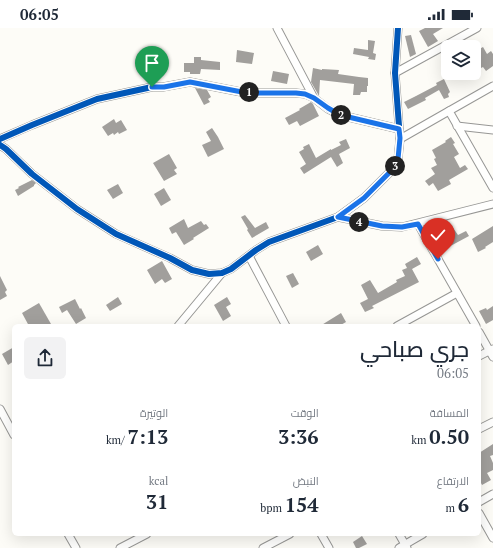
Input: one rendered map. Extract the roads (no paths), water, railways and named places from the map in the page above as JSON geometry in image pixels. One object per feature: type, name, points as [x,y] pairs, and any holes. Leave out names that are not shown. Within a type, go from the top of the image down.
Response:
[{"type":"street","points":[[277,28],[314,98]]},
{"type":"street","points":[[0,145],[32,174],[77,210],[116,234],[170,258],[192,270],[209,274],[222,273],[231,269],[269,242],[338,217],[364,198],[394,168],[398,159],[400,138],[396,73],[398,28]]},
{"type":"street","points":[[396,73],[477,28]]},
{"type":"street","points":[[0,139],[97,99],[152,87],[164,87],[190,82],[242,92],[305,94],[314,98],[340,115],[399,129]]},
{"type":"street","points":[[400,138],[493,86]]},
{"type":"street","points":[[449,111],[493,188]]},
{"type":"street","points":[[457,126],[493,130]]},
{"type":"street","points":[[338,217],[382,226],[402,227],[493,204]]},
{"type":"street","points":[[418,224],[475,324]]},
{"type":"street","points":[[249,256],[285,324]]},
{"type":"street","points":[[180,324],[222,273]]},
{"type":"street","points":[[401,324],[457,293]]},
{"type":"street","points":[[481,335],[492,352],[481,355]]},
{"type":"street","points":[[0,409],[12,431]]},
{"type":"street","points":[[481,429],[493,422]]},
{"type":"street","points":[[481,501],[493,494]]},
{"type":"street","points":[[481,517],[493,538]]},
{"type":"street","points":[[69,536],[76,548]]},
{"type":"street","points":[[263,548],[286,536]]},
{"type":"street","points":[[322,536],[329,548]]},
{"type":"street","points":[[400,536],[404,547],[420,536]]},
{"type":"street","points":[[120,548],[134,538]]}]
